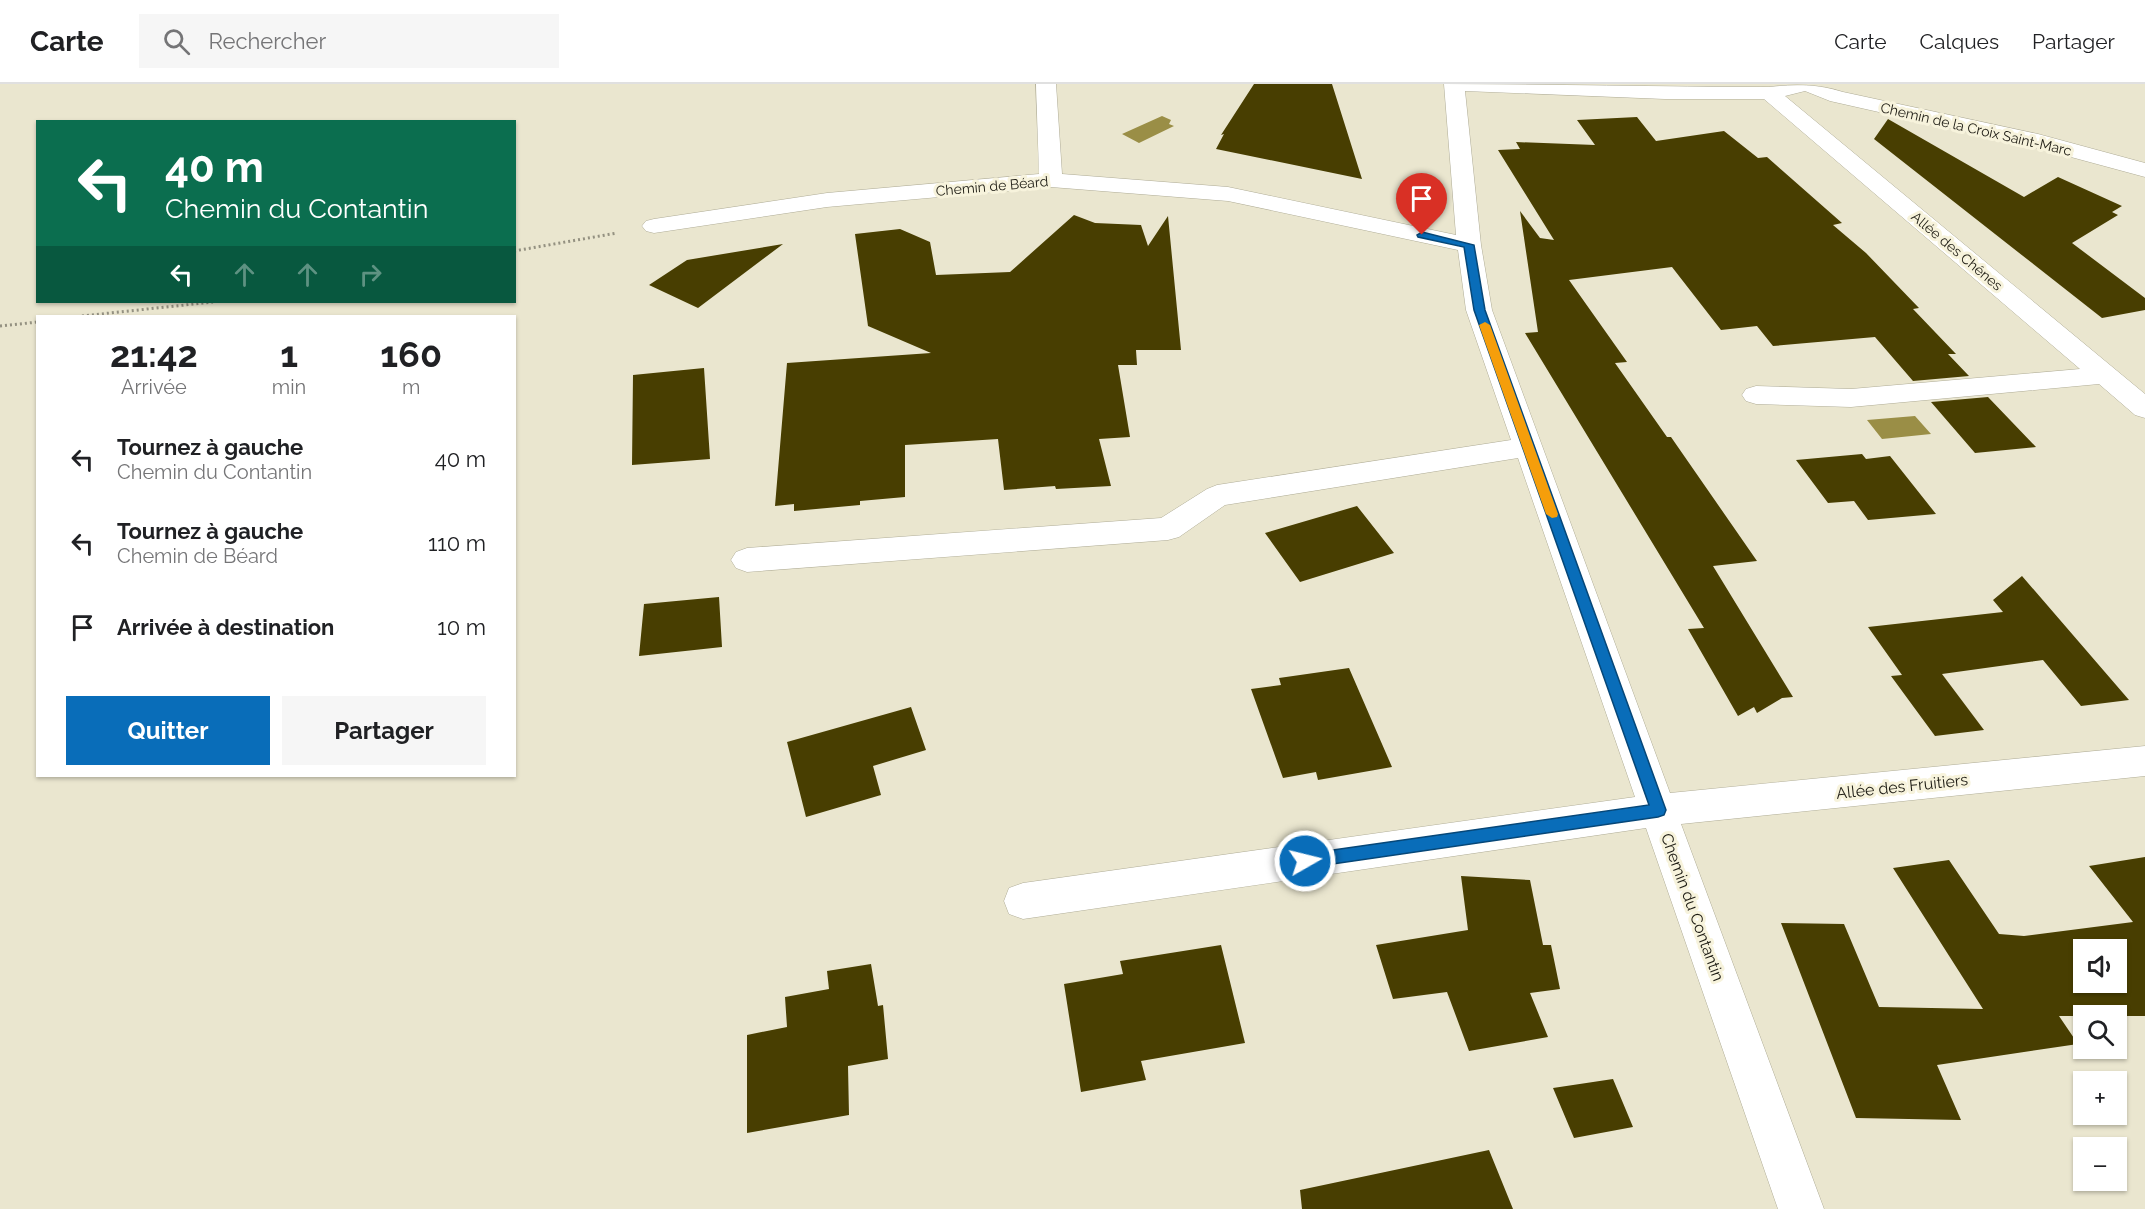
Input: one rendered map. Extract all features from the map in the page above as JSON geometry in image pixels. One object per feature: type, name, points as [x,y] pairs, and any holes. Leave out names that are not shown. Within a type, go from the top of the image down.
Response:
[{"type":"street","points":[[1046,84],[1051,180]]},
{"type":"street","points":[[1454,84],[1643,93],[1769,93],[1810,85]]},
{"type":"street","name":"Chemin du Contantin","points":[[1454,84],[1469,245],[1479,310],[1801,1209]]},
{"type":"street","name":"Chemin de la Croix Saint-Marc","points":[[1810,85],[1837,97],[2038,141],[2145,170]]},
{"type":"street","name":"Allée des Chênes","points":[[1769,93],[2145,409]]},
{"type":"street","name":"Chemin de Béard","points":[[654,226],[827,200],[1051,180],[1228,194],[1469,245]]},
{"type":"street","points":[[1756,395],[1851,398],[2105,375]]},
{"type":"street","points":[[747,560],[1168,529],[1217,496],[1528,447]]},
{"type":"street","name":"Allée des Fruitiers","points":[[1023,901],[1658,810],[2145,761]]},
{"type":"path","points":[[516,251],[654,226]]},
{"type":"path","points":[[91,315],[204,303]]},
{"type":"path","points":[[0,326],[36,321]]},
{"type":"shaded area","points":[[1162,116],[1171,120],[1169,124],[1174,126],[1139,143],[1122,134]]},
{"type":"shaded area","points":[[1915,416],[1931,434],[1882,439],[1867,420]]},
{"type":"building","points":[[1254,84],[1332,84],[1362,179],[1216,149],[1224,134],[1221,135]]},
{"type":"building","points":[[1637,117],[1656,141],[1724,131],[1758,158],[1767,157],[1842,223],[1833,225],[1866,253],[1919,308],[1913,309],[1956,354],[1948,354],[1969,376],[1913,381],[1875,337],[1773,346],[1757,326],[1721,330],[1672,267],[1569,280],[1627,362],[1615,363],[1667,437],[1671,437],[1757,561],[1713,566],[1793,697],[1782,698],[1757,713],[1754,707],[1738,716],[1688,629],[1704,628],[1525,333],[1538,332],[1520,211],[1540,238],[1554,240],[1498,150],[1520,149],[1516,142],[1595,145],[1577,120]]},
{"type":"building","points":[[1888,119],[2024,197],[2058,177],[2122,206],[2112,212],[2118,215],[2072,243],[2145,298],[2145,310],[2102,318],[1874,139]]},
{"type":"building","points":[[1074,215],[1095,223],[1141,225],[1148,246],[1168,216],[1181,350],[1136,350],[1137,365],[1118,365],[1130,437],[1099,439],[1111,486],[1056,489],[1055,486],[1004,490],[998,439],[905,445],[905,497],[860,501],[860,505],[794,511],[794,504],[775,506],[787,363],[931,353],[868,326],[855,234],[900,229],[930,242],[936,275],[1010,272]]},
{"type":"building","points":[[783,244],[698,308],[649,285],[687,260]]},
{"type":"building","points":[[704,368],[710,459],[632,465],[633,375]]},
{"type":"building","points":[[1988,397],[2036,447],[1975,453],[1931,402]]},
{"type":"building","points":[[1862,454],[1866,459],[1890,456],[1936,514],[1868,520],[1854,501],[1828,503],[1796,460]]},
{"type":"building","points":[[1357,506],[1394,553],[1300,582],[1265,533]]},
{"type":"building","points":[[2022,576],[2129,700],[2081,706],[2043,660],[1942,674],[1984,730],[1935,736],[1891,676],[1902,675],[1868,627],[2003,612],[1993,600]]},
{"type":"building","points":[[719,597],[722,647],[639,656],[644,604]]},
{"type":"building","points":[[1349,668],[1392,767],[1318,780],[1316,772],[1283,778],[1251,689],[1281,685],[1279,678]]},
{"type":"building","points":[[911,707],[926,750],[873,766],[881,795],[806,817],[787,742]]},
{"type":"building","points":[[2145,857],[2145,1016],[2127,1016],[2127,1005],[2073,1005],[2073,1016],[2059,1016],[2073,1037],[2073,1045],[1937,1065],[1961,1120],[1856,1118],[1781,923],[1844,924],[1879,1007],[1983,1009],[1893,868],[1949,860],[1999,934],[2024,936],[2133,922],[2089,866]]},
{"type":"building","points":[[1461,876],[1530,880],[1543,945],[1551,945],[1560,989],[1530,993],[1548,1037],[1469,1051],[1447,992],[1393,999],[1376,945],[1468,930]]},
{"type":"building","points":[[1221,945],[1245,1043],[1141,1061],[1146,1080],[1081,1092],[1064,984],[1123,974],[1120,961]]},
{"type":"building","points":[[871,964],[878,1006],[883,1005],[888,1059],[848,1066],[849,1115],[747,1133],[747,1035],[787,1027],[785,997],[829,989],[827,971]]},
{"type":"building","points":[[1613,1079],[1633,1127],[1574,1138],[1553,1088]]},
{"type":"building","points":[[1489,1150],[1513,1209],[1302,1209],[1300,1190]]},
{"type":"slow traffic","points":[[1485,325],[1552,514]]},
{"type":"route","points":[[1305,861],[1658,810],[1479,310],[1469,245],[1422,235]]}]
